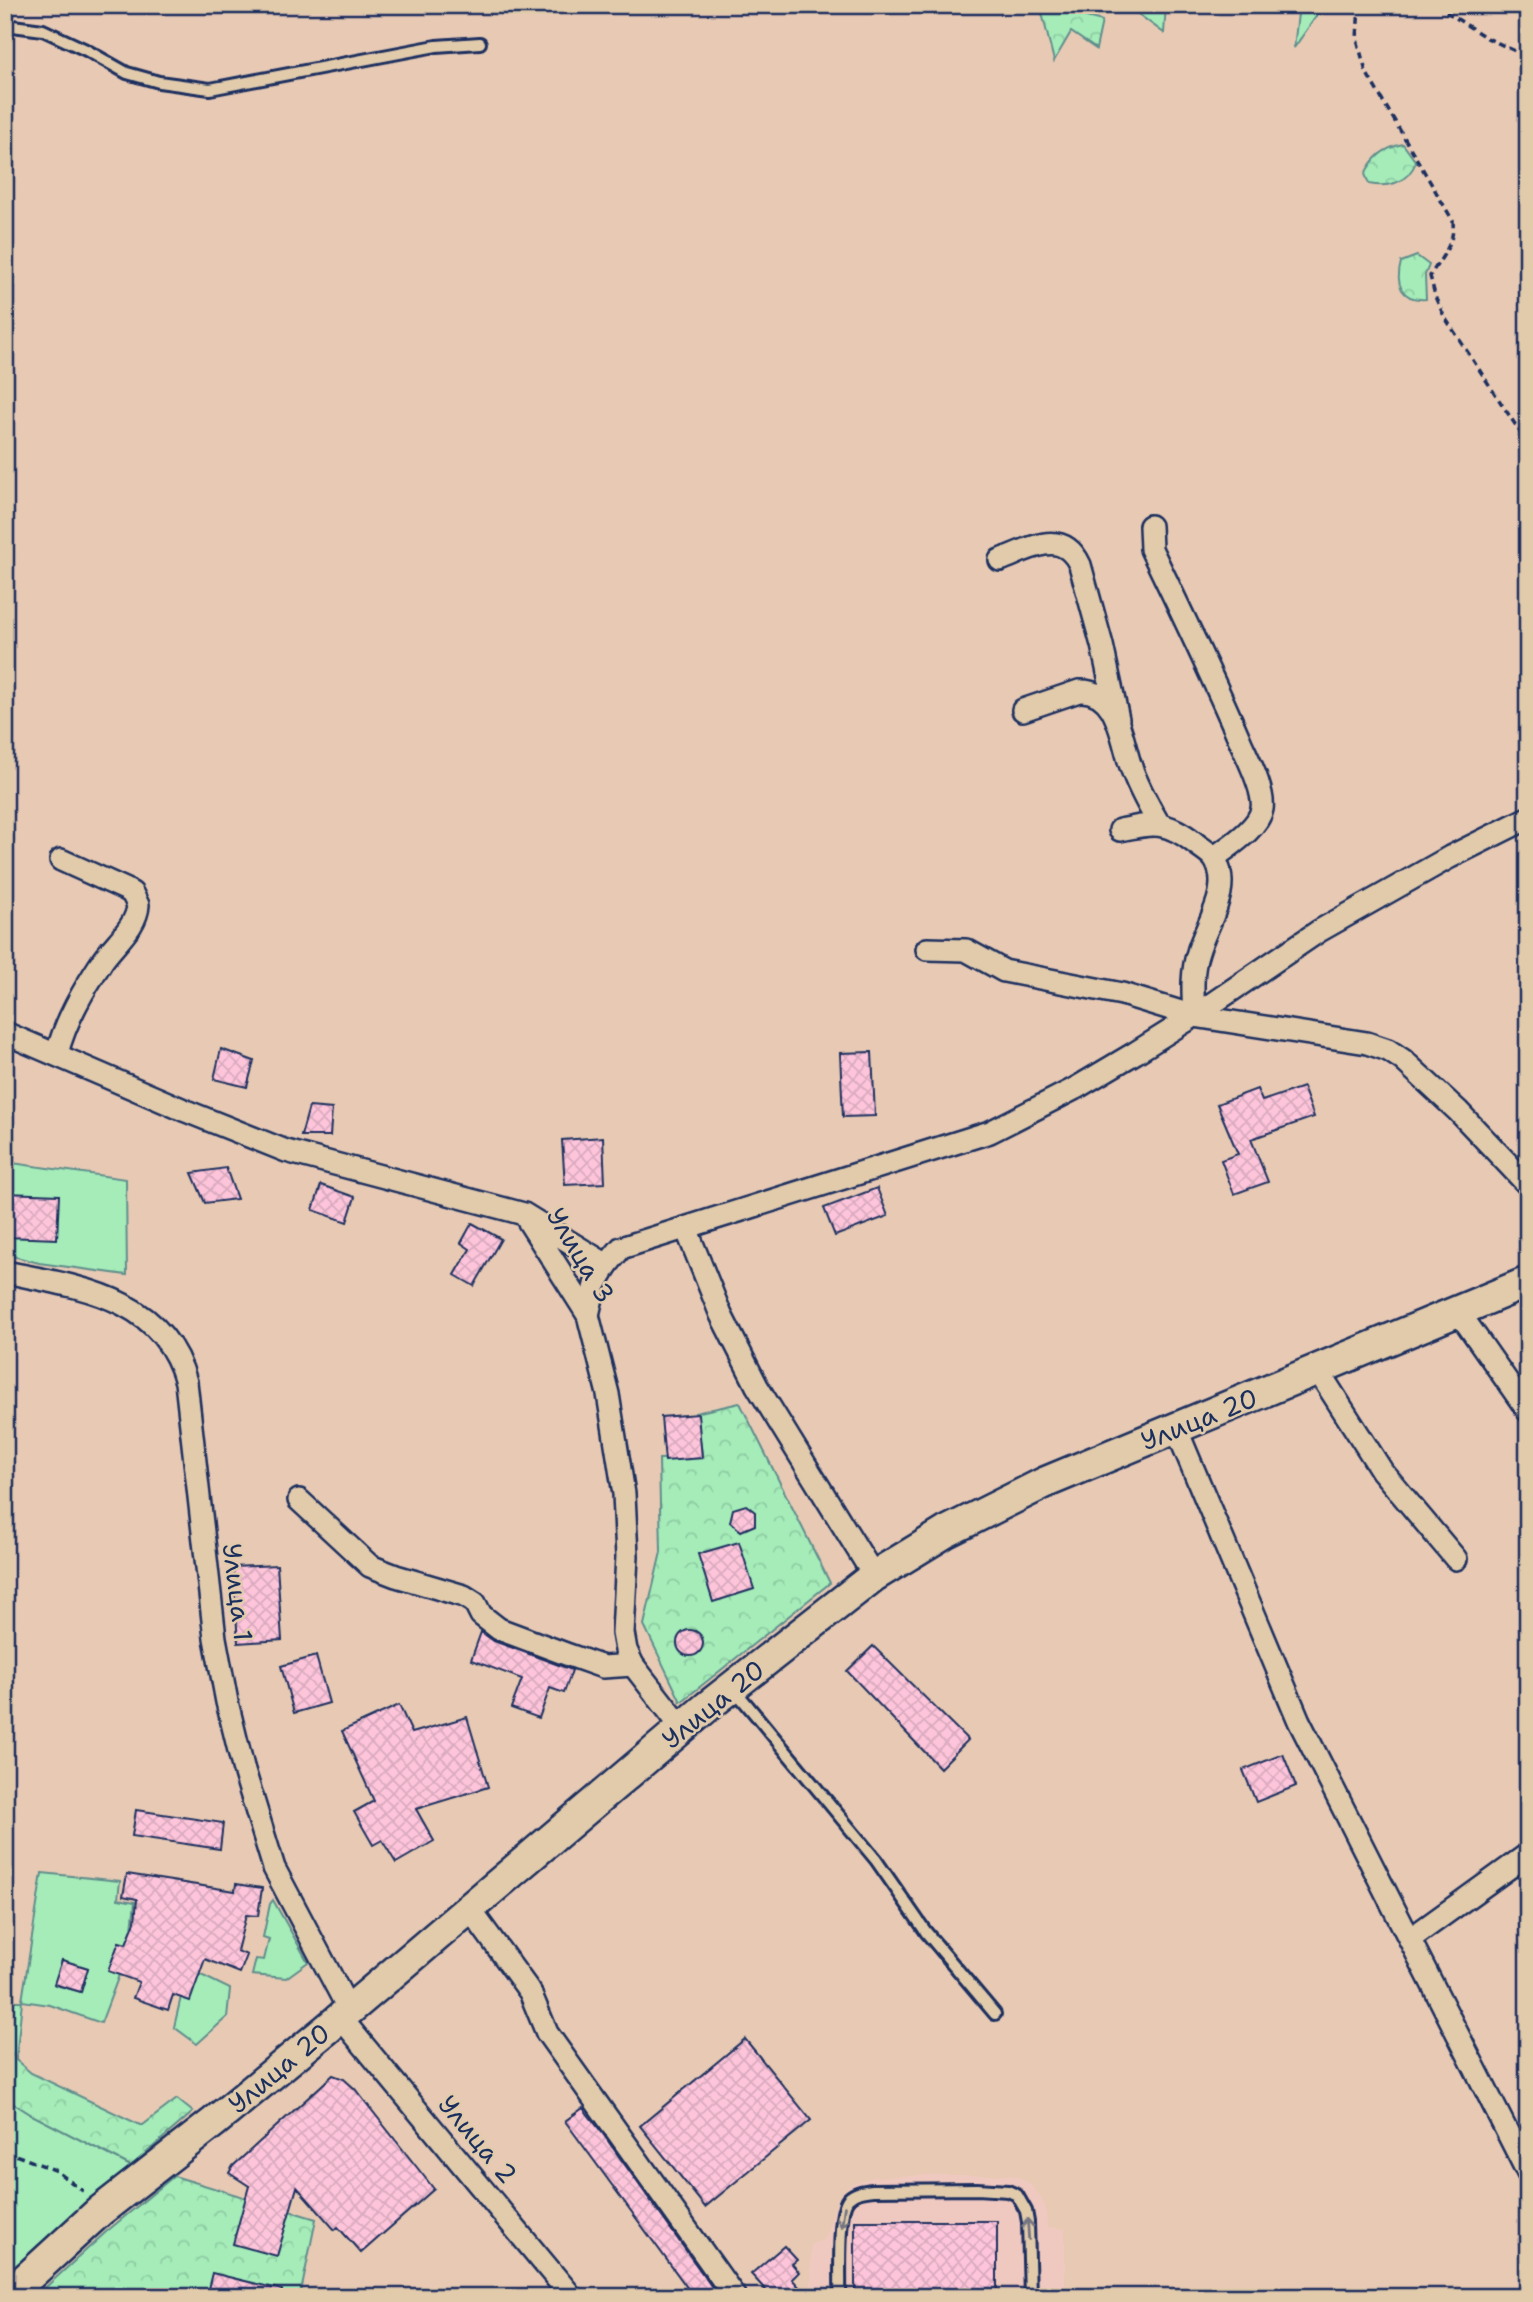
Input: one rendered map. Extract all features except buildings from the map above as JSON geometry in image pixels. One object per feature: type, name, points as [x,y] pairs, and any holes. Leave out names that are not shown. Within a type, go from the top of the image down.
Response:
[{"type":"street","points":[[1150,526],[1151,549],[1227,710],[1254,773],[1262,800],[1262,811],[1255,822],[1214,858]]},
{"type":"street","points":[[1000,559],[1044,543],[1066,546],[1075,554],[1084,578],[1118,719],[1137,783],[1159,824]]},
{"type":"street","points":[[1023,710],[1055,698],[1088,691],[1097,694],[1118,719]]},
{"type":"street","points":[[588,1315],[595,1285],[621,1248],[990,1132],[1076,1088],[1194,1016],[1318,930],[1450,857],[1528,818]]},
{"type":"street","points":[[1120,831],[1159,824],[1178,831],[1214,858],[1219,869],[1220,894],[1194,969],[1194,1016]]},
{"type":"street","points":[[57,1054],[68,1021],[103,961],[133,921],[138,905],[132,893],[61,860]]},
{"type":"street","points":[[927,949],[966,950],[1003,971],[1122,994],[1194,1016],[1367,1043],[1388,1049],[1458,1111],[1528,1185]]},
{"type":"street","name":"Улица 3","points":[[5,1033],[286,1151],[524,1214],[588,1315],[608,1394],[624,1494],[627,1556],[623,1633],[626,1650],[633,1665],[682,1728]]},
{"type":"street","points":[[524,1214],[607,1265]]},
{"type":"street","points":[[686,1228],[721,1315],[757,1385],[874,1576]]},
{"type":"street","name":"Улица 1","points":[[5,1272],[72,1285],[135,1310],[159,1331],[177,1358],[186,1382],[215,1638],[243,1767],[274,1868],[345,2013]]},
{"type":"street","name":"Улица 20","points":[[6,2297],[100,2211],[214,2122],[682,1728],[874,1576],[946,1532],[1046,1482],[1528,1282]]},
{"type":"street","points":[[1458,1311],[1528,1411]]},
{"type":"street","points":[[1317,1369],[1382,1471],[1456,1559]]},
{"type":"street","points":[[1175,1428],[1300,1721],[1528,2173]]},
{"type":"street","points":[[299,1500],[370,1566],[464,1596],[475,1603],[481,1615],[499,1629],[603,1667],[633,1665]]},
{"type":"street","points":[[1409,1939],[1528,1854]]},
{"type":"street","points":[[469,1908],[530,1992],[547,2033],[735,2297]]},
{"type":"street","name":"Улица 2","points":[[345,2013],[572,2297]]},
{"type":"lane","points":[[5,25],[43,30],[127,73],[159,82],[210,89],[436,46],[480,43]]},
{"type":"lane","points":[[732,1687],[876,1860],[926,1932],[995,2014]]},
{"type":"lane","points":[[840,2297],[841,2232],[845,2204],[850,2197],[859,2191],[873,2190],[977,2189],[1008,2191],[1017,2195],[1022,2202],[1028,2222],[1030,2297]]},
{"type":"path","points":[[1359,5],[1357,39],[1366,72],[1453,221],[1451,244],[1430,276],[1436,299],[1463,347],[1528,444]]},
{"type":"path","points":[[1436,5],[1485,37],[1528,57]]},
{"type":"path","points":[[5,2151],[66,2176],[100,2211]]},
{"type":"shaded area","points":[[1007,2175],[1017,2176],[1030,2184],[1045,2206],[1048,2227],[1065,2229],[1065,2297],[811,2297],[811,2244],[825,2239],[836,2202],[842,2192],[851,2184],[873,2177]]},
{"type":"green space","points":[[1040,5],[1102,21],[1096,49],[1071,32],[1054,61]]},
{"type":"green space","points":[[1126,5],[1166,5],[1164,33]]},
{"type":"green space","points":[[1299,5],[1324,5],[1294,48]]},
{"type":"green space","points":[[1403,144],[1416,162],[1413,169],[1397,182],[1369,184],[1365,174],[1376,158],[1390,148]]},
{"type":"green space","points":[[1417,256],[1429,265],[1425,275],[1426,299],[1411,297],[1402,290],[1400,284],[1401,262]]},
{"type":"green space","points":[[5,1162],[126,1179],[127,1275],[39,1263],[5,1254]]},
{"type":"green space","points":[[740,1403],[830,1583],[681,1702],[644,1625],[661,1552],[659,1459],[703,1458],[695,1413]]},
{"type":"green space","points":[[42,1873],[120,1881],[118,1899],[135,1902],[132,1929],[126,1944],[119,1942],[108,1971],[119,1975],[101,2023],[50,2005],[22,2001]],"holes":[[[62,1960],[88,1968],[81,1992],[55,1985]]]},
{"type":"green space","points":[[273,1900],[308,1962],[286,1978],[252,1975],[256,1959],[264,1960],[269,1939],[263,1937]]},
{"type":"green space","points":[[199,1974],[230,1989],[227,2017],[197,2044],[174,2027],[181,1997]]},
{"type":"green space","points":[[5,2001],[22,2001],[16,2060],[31,2073],[140,2125],[177,2099],[193,2112],[131,2166],[32,2115],[5,2098]]},
{"type":"green space","points":[[5,2098],[32,2115],[131,2166],[5,2275]]},
{"type":"green space","points":[[174,2176],[316,2219],[300,2297],[35,2297],[106,2232]]}]
